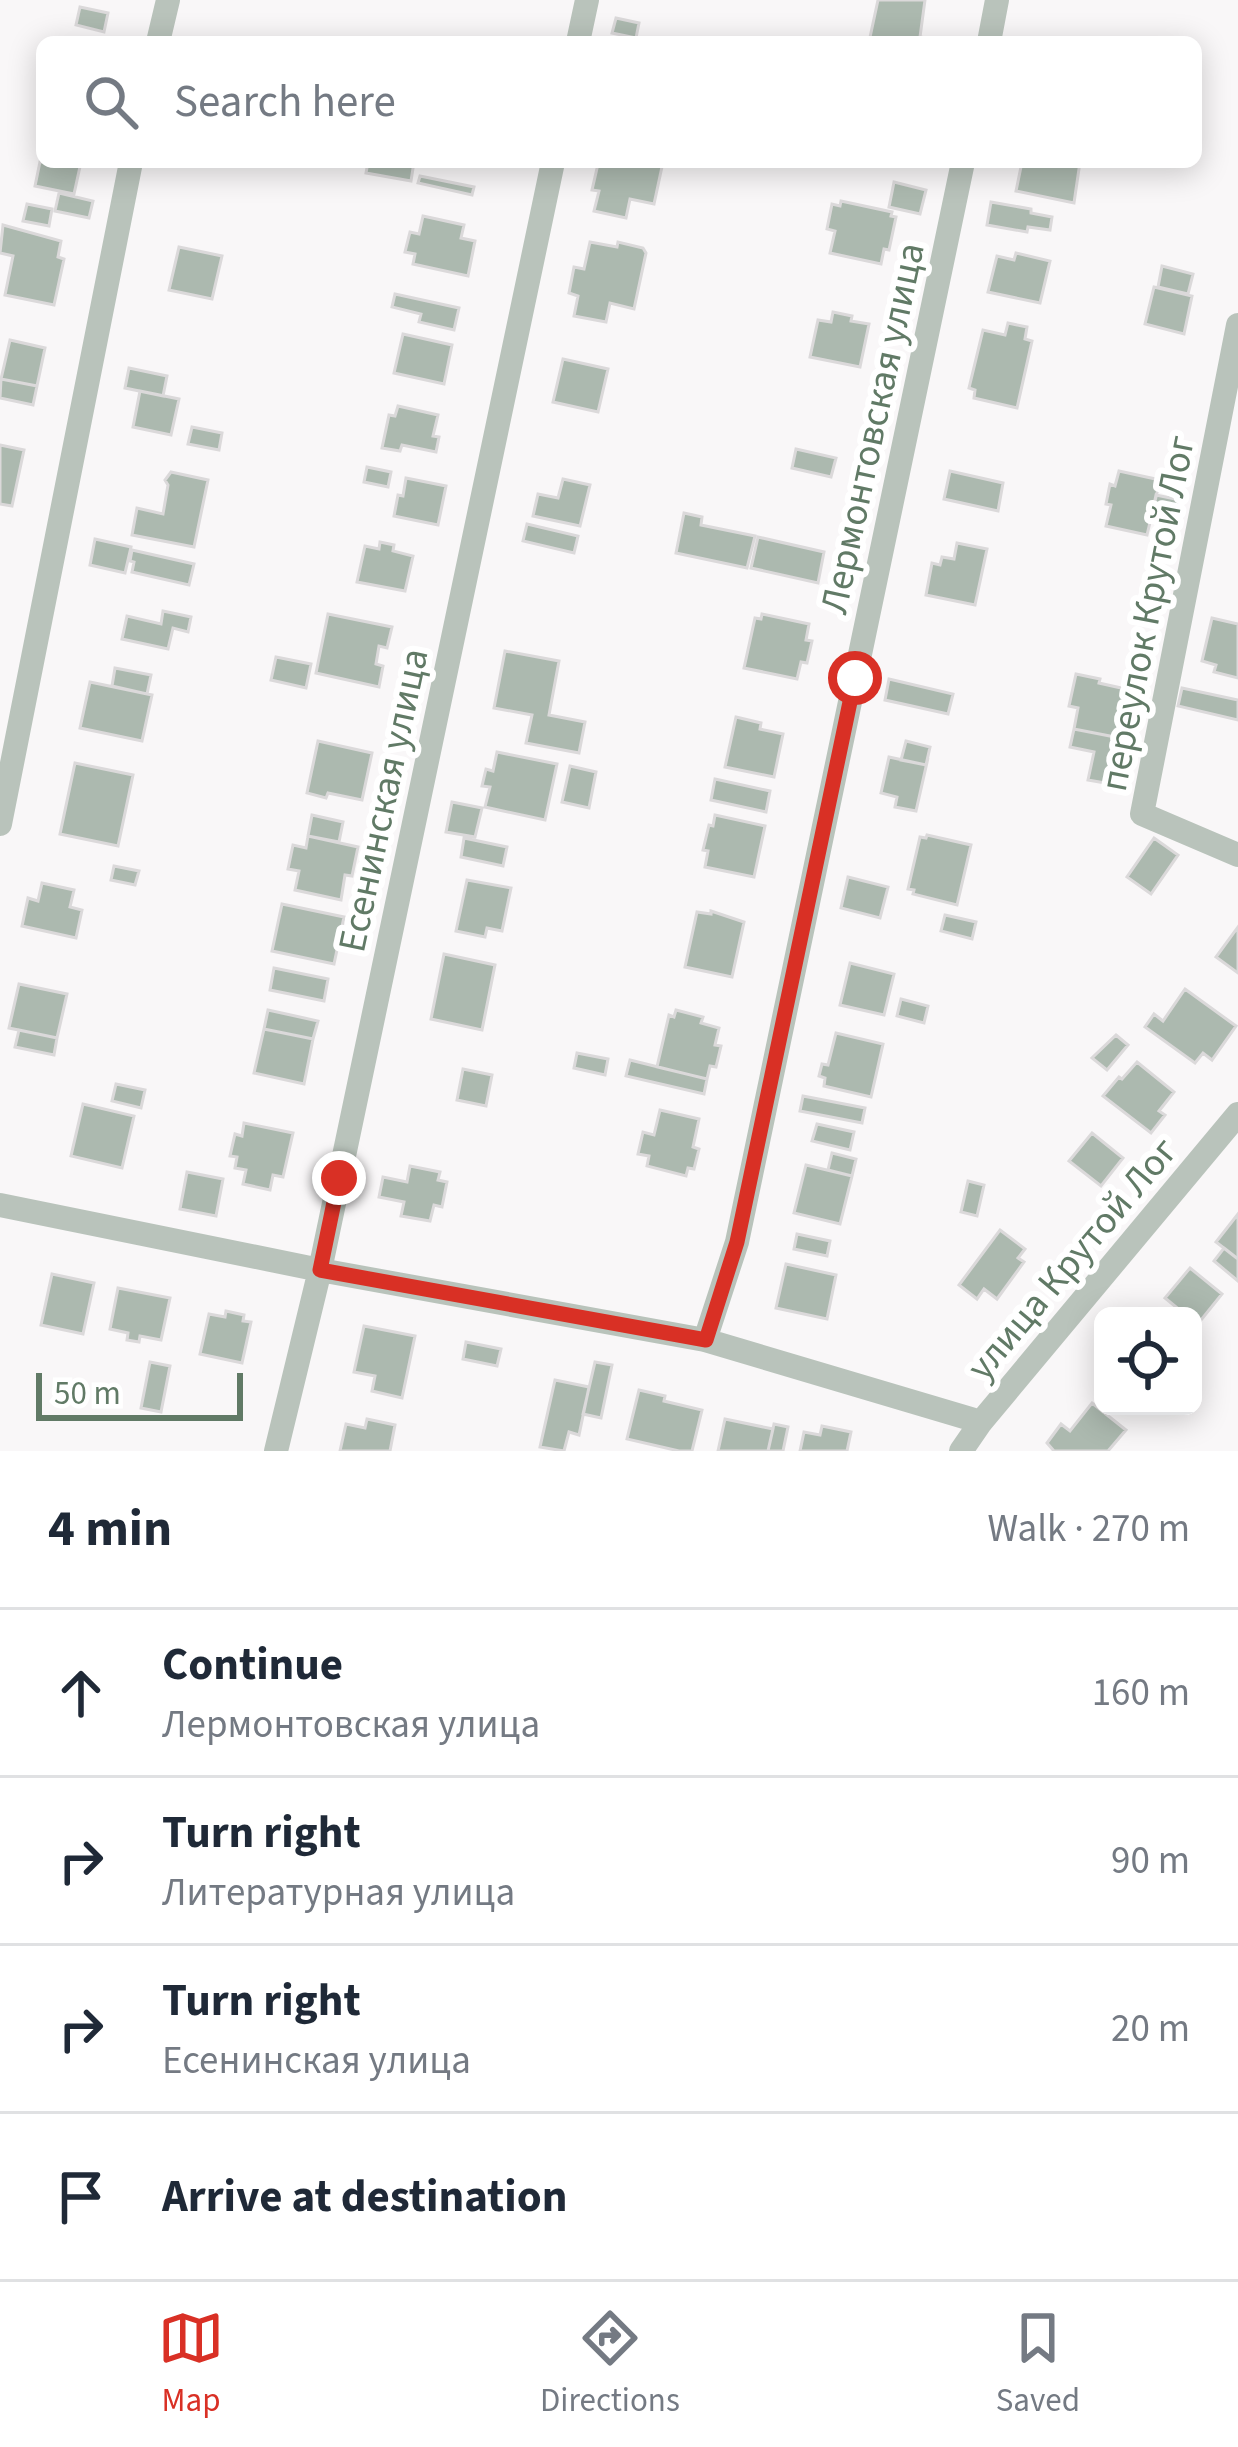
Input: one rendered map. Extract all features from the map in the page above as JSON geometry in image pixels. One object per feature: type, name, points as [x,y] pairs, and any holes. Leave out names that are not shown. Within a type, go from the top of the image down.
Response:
[{"type":"street","points":[[159,36],[168,0]]},
{"type":"street","points":[[579,36],[587,0]]},
{"type":"street","points":[[989,36],[998,0]]},
{"type":"street","points":[[0,824],[130,168]]},
{"type":"street","name":"Есенинская улица","points":[[276,1451],[320,1270],[552,168]]},
{"type":"street","name":"Лермонтовская улица","points":[[706,1340],[737,1242],[963,168]]},
{"type":"street","name":"переулок Крутой Лог","points":[[1238,325],[1142,814],[1238,855]]},
{"type":"street","name":"улица Крутой Лог","points":[[961,1451],[1238,1114]]},
{"type":"street","points":[[0,1205],[320,1270],[706,1340],[981,1422]]},
{"type":"building","points":[[878,0],[925,0],[920,36],[870,36]]},
{"type":"building","points":[[80,7],[108,13],[104,32],[76,25]]},
{"type":"building","points":[[616,18],[639,23],[636,36],[612,33]]},
{"type":"building","points":[[39,168],[80,168],[74,194],[35,186]]},
{"type":"building","points":[[367,168],[413,168],[411,181],[366,173]]},
{"type":"building","points":[[597,168],[662,168],[654,204],[630,199],[626,218],[594,211],[599,191],[592,190]]},
{"type":"building","points":[[1021,168],[1079,168],[1074,203],[1016,191]]},
{"type":"building","points":[[420,176],[474,187],[472,195],[418,183]]},
{"type":"building","points":[[894,182],[926,190],[920,214],[889,207]]},
{"type":"building","points":[[59,193],[93,201],[89,218],[55,211]]},
{"type":"building","points":[[841,201],[892,212],[896,217],[881,264],[830,253],[835,231],[827,229],[832,204],[840,206]]},
{"type":"building","points":[[991,202],[1052,217],[1050,230],[1028,227],[1027,232],[987,225]]},
{"type":"building","points":[[27,204],[52,209],[49,226],[23,221]]},
{"type":"building","points":[[423,216],[464,225],[461,238],[475,241],[468,276],[413,264],[415,254],[405,252],[410,232],[419,234]]},
{"type":"building","points":[[3,225],[61,241],[58,257],[64,259],[54,305],[5,295],[13,256],[0,253]]},
{"type":"building","points":[[590,242],[617,247],[618,242],[646,253],[634,309],[610,303],[606,322],[574,316],[578,296],[569,293],[574,267],[584,269]]},
{"type":"building","points":[[179,247],[222,256],[212,299],[169,290]]},
{"type":"building","points":[[1016,253],[1050,261],[1040,303],[988,292],[997,256],[1014,260]]},
{"type":"building","points":[[1162,266],[1193,274],[1188,294],[1158,287]]},
{"type":"building","points":[[1154,287],[1192,296],[1184,334],[1145,324]]},
{"type":"building","points":[[395,294],[459,308],[454,330],[419,322],[421,314],[392,307]]},
{"type":"building","points":[[833,312],[869,324],[860,367],[810,357],[818,320],[831,322]]},
{"type":"building","points":[[1008,323],[1027,327],[1025,339],[1032,341],[1017,408],[974,398],[975,390],[969,388],[983,330],[1005,335]]},
{"type":"building","points":[[403,334],[452,345],[444,384],[394,373]]},
{"type":"building","points":[[10,340],[45,348],[37,386],[1,379]]},
{"type":"building","points":[[563,359],[608,369],[598,412],[553,402]]},
{"type":"building","points":[[129,368],[167,376],[163,396],[125,388]]},
{"type":"building","points":[[1,379],[37,386],[33,405],[0,398]]},
{"type":"building","points":[[140,391],[179,399],[171,435],[133,427]]},
{"type":"building","points":[[398,406],[438,415],[433,436],[439,437],[436,452],[402,445],[400,451],[382,448],[389,415],[395,416]]},
{"type":"building","points":[[192,427],[222,433],[219,450],[188,444]]},
{"type":"building","points":[[0,445],[24,450],[12,506],[0,504]]},
{"type":"building","points":[[796,449],[836,458],[831,477],[792,468]]},
{"type":"building","points":[[367,467],[391,472],[388,487],[364,482]]},
{"type":"building","points":[[950,471],[1003,483],[998,511],[944,499]]},
{"type":"building","points":[[1119,471],[1160,480],[1147,535],[1106,526],[1110,484],[1115,486]]},
{"type":"building","points":[[171,472],[208,480],[194,547],[132,535],[137,508],[163,514],[165,480]]},
{"type":"building","points":[[406,478],[446,486],[438,525],[394,516]]},
{"type":"building","points":[[563,479],[590,485],[580,526],[533,516],[538,494],[558,498]]},
{"type":"building","points":[[1156,495],[1180,500],[1175,520],[1152,514]]},
{"type":"building","points":[[684,513],[702,517],[701,525],[755,536],[747,568],[676,553]]},
{"type":"building","points":[[527,524],[578,536],[574,553],[523,541]]},
{"type":"building","points":[[758,537],[824,552],[818,583],[751,568]]},
{"type":"building","points":[[95,539],[131,547],[125,573],[90,565]]},
{"type":"building","points":[[380,542],[413,556],[405,591],[357,582],[365,546],[379,549]]},
{"type":"building","points":[[957,543],[987,549],[975,605],[926,595],[932,563],[940,565],[942,557],[954,559]]},
{"type":"building","points":[[132,550],[194,564],[189,585],[132,572]]},
{"type":"building","points":[[163,611],[191,617],[188,632],[173,628],[168,649],[122,639],[127,616],[161,624]]},
{"type":"building","points":[[328,614],[392,627],[387,648],[379,646],[376,664],[383,666],[379,687],[316,673]]},
{"type":"building","points":[[762,614],[809,624],[806,640],[812,641],[797,679],[744,668],[755,618],[761,619]]},
{"type":"building","points":[[1212,618],[1238,624],[1238,678],[1214,672],[1216,665],[1202,661]]},
{"type":"building","points":[[505,651],[559,661],[549,715],[585,722],[579,753],[526,743],[532,715],[494,708]]},
{"type":"building","points":[[276,657],[311,664],[306,688],[271,680]]},
{"type":"building","points":[[115,668],[151,675],[147,694],[112,686]]},
{"type":"building","points":[[1076,674],[1130,690],[1120,738],[1074,729],[1078,708],[1069,706]]},
{"type":"building","points":[[889,679],[953,694],[948,714],[885,700]]},
{"type":"building","points":[[90,682],[152,695],[142,741],[80,728]]},
{"type":"building","points":[[1182,688],[1238,700],[1238,720],[1178,706]]},
{"type":"building","points":[[736,717],[783,734],[774,777],[725,767]]},
{"type":"building","points":[[1074,729],[1120,738],[1111,784],[1088,780],[1094,752],[1070,747]]},
{"type":"building","points":[[318,741],[372,753],[362,800],[307,793]]},
{"type":"building","points":[[906,741],[930,747],[926,765],[901,760]]},
{"type":"building","points":[[497,752],[557,764],[545,820],[485,807],[490,787],[482,786],[486,769],[493,771]]},
{"type":"building","points":[[889,757],[926,765],[928,758],[916,811],[895,807],[897,797],[881,793]]},
{"type":"building","points":[[75,763],[133,775],[118,846],[60,834]]},
{"type":"building","points":[[570,766],[596,772],[589,808],[562,802]]},
{"type":"building","points":[[715,779],[770,791],[766,812],[711,800]]},
{"type":"building","points":[[452,802],[482,808],[475,837],[446,832]]},
{"type":"building","points":[[312,815],[343,822],[339,842],[308,836]]},
{"type":"building","points":[[715,815],[765,826],[754,877],[705,867],[708,851],[703,850]]},
{"type":"building","points":[[308,836],[358,847],[352,876],[345,875],[341,900],[295,890],[299,871],[288,869],[293,845],[306,848]]},
{"type":"building","points":[[920,837],[971,845],[957,905],[908,889]]},
{"type":"building","points":[[464,838],[507,847],[503,866],[461,857]]},
{"type":"building","points":[[1154,838],[1178,855],[1151,894],[1127,877]]},
{"type":"building","points":[[114,866],[139,871],[135,885],[111,880]]},
{"type":"building","points":[[848,877],[888,887],[880,918],[841,908]]},
{"type":"building","points":[[467,880],[511,888],[502,931],[487,928],[485,937],[456,931]]},
{"type":"building","points":[[42,883],[74,890],[70,907],[82,910],[76,938],[22,926],[28,898],[38,901]]},
{"type":"building","points":[[282,904],[344,917],[334,964],[272,951]]},
{"type":"building","points":[[711,911],[744,922],[732,977],[685,967],[697,912]]},
{"type":"building","points":[[945,915],[976,922],[972,939],[941,931]]},
{"type":"building","points":[[1238,927],[1238,973],[1216,957]]},
{"type":"building","points":[[444,954],[495,965],[482,1030],[431,1019]]},
{"type":"building","points":[[850,963],[894,974],[884,1015],[840,1005]]},
{"type":"building","points":[[274,968],[328,979],[324,1001],[270,990]]},
{"type":"building","points":[[19,984],[67,994],[57,1038],[9,1028]]},
{"type":"building","points":[[1185,989],[1236,1026],[1212,1060],[1203,1053],[1195,1063],[1145,1027],[1154,1014],[1163,1021]]},
{"type":"building","points":[[901,999],[928,1006],[924,1023],[897,1016]]},
{"type":"building","points":[[268,1010],[318,1021],[313,1039],[264,1029]]},
{"type":"building","points":[[676,1010],[703,1017],[701,1023],[719,1028],[715,1045],[721,1046],[707,1079],[657,1067],[669,1015],[674,1017]]},
{"type":"building","points":[[264,1029],[313,1039],[304,1084],[254,1073]]},
{"type":"building","points":[[19,1030],[57,1038],[54,1055],[15,1047]]},
{"type":"building","points":[[836,1033],[883,1044],[871,1097],[824,1086],[825,1078],[819,1076],[822,1064],[828,1065]]},
{"type":"building","points":[[1116,1035],[1128,1045],[1107,1070],[1092,1058]]},
{"type":"building","points":[[577,1053],[608,1059],[605,1075],[574,1068]]},
{"type":"building","points":[[630,1060],[707,1079],[704,1094],[626,1076]]},
{"type":"building","points":[[1137,1062],[1174,1092],[1159,1111],[1165,1115],[1151,1133],[1103,1096]]},
{"type":"building","points":[[463,1069],[492,1075],[486,1106],[457,1100]]},
{"type":"building","points":[[116,1084],[145,1090],[141,1108],[112,1101]]},
{"type":"building","points":[[803,1096],[865,1108],[862,1123],[800,1111]]},
{"type":"building","points":[[83,1104],[134,1116],[122,1168],[71,1156]]},
{"type":"building","points":[[660,1110],[699,1119],[693,1147],[699,1149],[694,1169],[688,1168],[686,1176],[647,1166],[649,1156],[638,1154],[643,1132],[654,1135]]},
{"type":"building","points":[[244,1123],[293,1133],[283,1177],[273,1175],[270,1190],[243,1184],[246,1170],[235,1168],[237,1157],[230,1156],[235,1134],[242,1136]]},
{"type":"building","points":[[817,1124],[854,1132],[850,1150],[812,1141]]},
{"type":"building","points":[[1092,1133],[1123,1158],[1101,1186],[1069,1161]]},
{"type":"building","points":[[832,1153],[856,1159],[852,1176],[828,1170]]},
{"type":"building","points":[[806,1165],[852,1176],[840,1224],[794,1213]]},
{"type":"building","points":[[410,1166],[440,1172],[438,1180],[447,1182],[442,1207],[434,1205],[430,1221],[401,1216],[404,1202],[379,1197],[383,1177],[407,1182]]},
{"type":"building","points":[[187,1172],[223,1179],[216,1216],[180,1209]]},
{"type":"building","points":[[968,1181],[984,1185],[977,1216],[961,1212]]},
{"type":"building","points":[[1238,1214],[1238,1259],[1216,1242]]},
{"type":"building","points":[[1000,1230],[1025,1249],[1018,1258],[1024,1262],[997,1299],[984,1289],[977,1299],[959,1285]]},
{"type":"building","points":[[797,1234],[830,1241],[827,1256],[794,1249]]},
{"type":"building","points":[[1224,1248],[1238,1259],[1238,1281],[1214,1261]]},
{"type":"building","points":[[786,1264],[836,1275],[827,1319],[776,1308]]},
{"type":"building","points":[[1190,1268],[1222,1294],[1202,1319],[1202,1307],[1176,1307],[1165,1298]]},
{"type":"building","points":[[52,1274],[94,1283],[83,1334],[41,1325]]},
{"type":"building","points":[[118,1288],[170,1298],[161,1340],[140,1336],[139,1342],[127,1340],[128,1333],[110,1329]]},
{"type":"building","points":[[226,1311],[251,1322],[242,1363],[200,1354],[209,1314],[225,1317]]},
{"type":"building","points":[[364,1326],[415,1336],[402,1398],[372,1391],[375,1376],[354,1372]]},
{"type":"building","points":[[466,1342],[501,1349],[497,1366],[463,1359]]},
{"type":"building","points":[[150,1362],[170,1366],[161,1412],[141,1408]]},
{"type":"building","points":[[595,1362],[612,1365],[601,1418],[583,1414]]},
{"type":"building","points":[[555,1380],[589,1387],[579,1435],[569,1432],[564,1451],[540,1447]]},
{"type":"building","points":[[639,1390],[702,1410],[692,1451],[627,1439]]},
{"type":"building","points":[[1092,1403],[1094,1415],[1107,1415],[1126,1430],[1108,1451],[1054,1451],[1047,1443],[1061,1424],[1070,1431]]},
{"type":"building","points":[[367,1419],[395,1425],[390,1451],[340,1451],[346,1424],[365,1428]]},
{"type":"building","points":[[725,1419],[773,1429],[768,1451],[718,1451]]},
{"type":"building","points":[[774,1424],[788,1427],[783,1451],[768,1451]]},
{"type":"building","points":[[822,1426],[851,1432],[847,1451],[800,1451],[804,1432],[820,1435]]},
{"type":"route","points":[[339,1178],[320,1270],[706,1340],[737,1242],[855,678]]}]
